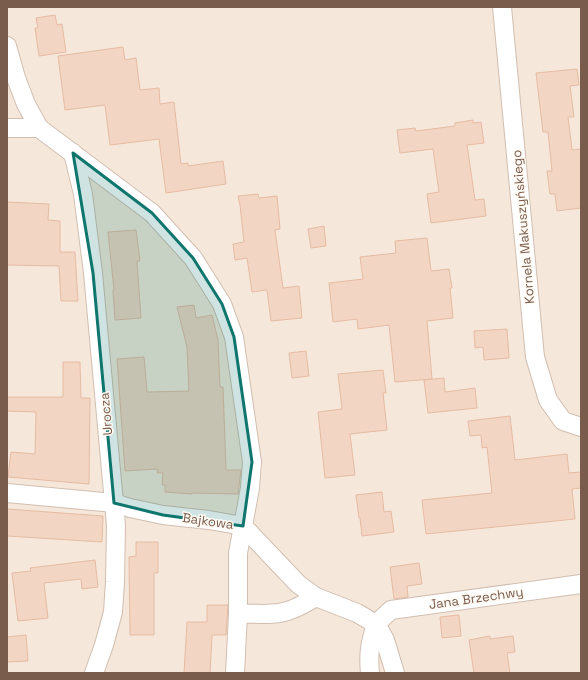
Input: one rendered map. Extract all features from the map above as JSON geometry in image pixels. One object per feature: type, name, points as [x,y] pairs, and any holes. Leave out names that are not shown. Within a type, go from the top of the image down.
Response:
[{"type":"street","name":"Kornela Makuszyńskiego","points":[[502,7],[535,357],[548,400],[563,421],[581,427]]},
{"type":"street","points":[[7,46],[16,78],[26,104],[39,128],[152,212],[193,258],[222,304],[234,337],[252,462],[250,488],[238,553],[238,614],[235,673]]},
{"type":"street","points":[[7,128],[39,128]]},
{"type":"street","name":"Urocza","points":[[74,153],[83,194],[93,273],[116,525],[113,612],[104,645],[94,673]]},
{"type":"street","name":"Bajkowa","points":[[7,493],[114,503],[163,515],[209,520],[243,526],[298,584],[316,597],[357,613],[376,624]]},
{"type":"street","name":"Jana Brzechwy","points":[[376,624],[391,610],[581,584]]},
{"type":"street","points":[[238,614],[279,613],[300,607],[316,597]]},
{"type":"street","points":[[370,673],[370,642],[376,624]]},
{"type":"street","points":[[376,624],[385,640],[395,673]]},
{"type":"highlighted area","points":[[73,153],[152,213],[193,258],[222,304],[234,337],[252,462],[243,526],[163,515],[114,503],[93,273]]},
{"type":"shaded area","points":[[7,7],[581,7],[581,673],[7,673]]},
{"type":"building","points":[[55,15],[57,25],[62,24],[66,52],[39,56],[35,28],[38,28],[36,18]]},
{"type":"building","points":[[123,47],[125,60],[136,58],[140,90],[159,88],[160,104],[174,102],[181,164],[188,163],[188,166],[223,161],[226,184],[166,193],[159,139],[110,145],[105,105],[65,110],[58,56]]},
{"type":"building","points":[[577,69],[579,85],[570,86],[574,117],[568,117],[572,150],[581,149],[581,208],[557,211],[555,194],[550,194],[547,171],[552,171],[548,132],[543,132],[536,73]]},
{"type":"building","points":[[473,120],[473,123],[481,122],[484,143],[467,145],[475,200],[484,199],[486,216],[431,223],[427,194],[439,192],[433,149],[400,153],[397,130],[415,128],[416,131],[455,126],[455,123]]},
{"type":"building","points":[[258,194],[259,198],[277,196],[280,229],[275,230],[283,288],[299,286],[302,318],[271,321],[267,290],[252,292],[247,258],[235,260],[233,244],[244,242],[238,196]]},
{"type":"building","points":[[7,202],[49,204],[48,220],[60,221],[60,252],[75,252],[78,301],[61,301],[59,266],[7,265]]},
{"type":"building","points":[[324,226],[326,246],[311,248],[308,229]]},
{"type":"building","points":[[136,230],[140,261],[137,261],[141,318],[115,320],[114,290],[108,232]]},
{"type":"building","points":[[427,238],[431,271],[449,269],[452,288],[450,288],[453,318],[427,321],[432,379],[395,382],[389,325],[358,329],[357,319],[333,322],[329,283],[363,279],[360,257],[396,253],[395,241]]},
{"type":"building","points":[[194,305],[196,318],[212,315],[218,340],[220,387],[223,387],[226,470],[241,470],[238,494],[192,494],[165,492],[165,485],[162,485],[163,473],[157,473],[158,469],[125,471],[117,359],[144,357],[147,392],[189,391],[187,347],[177,307]]},
{"type":"building","points":[[507,329],[509,358],[484,360],[483,347],[475,348],[474,331]]},
{"type":"building","points":[[306,351],[309,376],[292,378],[289,353]]},
{"type":"building","points":[[63,362],[80,362],[81,398],[90,398],[89,484],[8,477],[11,452],[35,454],[36,412],[7,411],[7,397],[63,397]]},
{"type":"building","points":[[383,370],[386,393],[383,393],[387,430],[350,434],[355,475],[325,478],[318,412],[342,409],[338,374]]},
{"type":"building","points":[[444,378],[445,392],[475,388],[477,408],[428,413],[424,380]]},
{"type":"building","points":[[510,416],[515,460],[567,454],[569,473],[581,472],[581,488],[572,489],[575,519],[426,534],[422,500],[492,493],[487,447],[482,448],[481,435],[470,436],[468,421]]},
{"type":"building","points":[[382,492],[384,512],[391,511],[394,532],[362,536],[356,495]]},
{"type":"building","points":[[7,509],[103,516],[102,542],[7,536]]},
{"type":"building","points":[[136,542],[158,542],[158,573],[154,573],[154,635],[130,635],[129,557],[136,556]]},
{"type":"building","points":[[95,560],[98,587],[82,589],[81,579],[44,583],[48,618],[18,621],[12,573],[31,571],[30,568]]},
{"type":"building","points":[[419,563],[422,584],[407,586],[408,597],[394,599],[390,567]]},
{"type":"building","points":[[207,605],[228,605],[226,635],[212,635],[210,673],[184,673],[187,622],[207,622]]},
{"type":"building","points":[[459,615],[461,636],[442,638],[440,617]]},
{"type":"building","points":[[26,635],[28,661],[7,662],[7,637]]},
{"type":"building","points":[[490,636],[490,639],[513,636],[515,652],[507,653],[510,673],[474,673],[469,640]]}]
